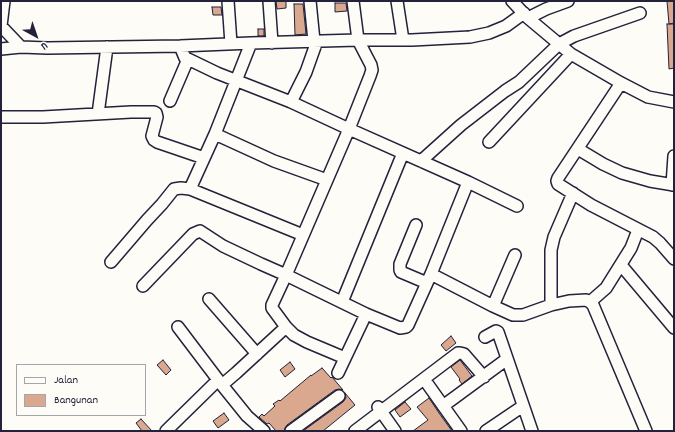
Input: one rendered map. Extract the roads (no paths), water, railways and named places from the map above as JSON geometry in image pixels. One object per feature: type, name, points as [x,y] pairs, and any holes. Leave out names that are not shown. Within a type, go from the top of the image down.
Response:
[{"type":"street","points":[[4,1],[1,26],[21,47]]},
{"type":"street","points":[[228,1],[231,44]]},
{"type":"street","points":[[269,1],[272,43]]},
{"type":"street","points":[[291,102],[306,72],[315,41],[310,1]]},
{"type":"street","points":[[345,358],[294,335],[272,308],[272,305],[349,129],[372,70],[369,59],[358,40],[353,1]]},
{"type":"street","points":[[397,1],[402,40]]},
{"type":"street","points":[[512,1],[571,54],[648,97],[674,102]]},
{"type":"street","points":[[1,49],[21,47],[180,46],[470,37],[490,33],[526,15],[568,1]]},
{"type":"street","points":[[421,162],[461,125],[519,82],[559,44],[574,36],[640,14]]},
{"type":"street","points":[[190,189],[215,134],[251,43]]},
{"type":"street","points":[[180,46],[185,58],[236,81],[291,102],[518,206]]},
{"type":"street","points":[[98,114],[107,47]]},
{"type":"street","points":[[488,142],[571,54]]},
{"type":"street","points":[[170,101],[188,59]]},
{"type":"street","points":[[621,83],[557,181],[558,184],[590,205],[653,237],[674,258]]},
{"type":"street","points":[[1,117],[43,117],[154,112],[156,113],[157,117],[152,136],[154,140],[204,158]]},
{"type":"street","points":[[215,134],[274,160],[327,180]]},
{"type":"street","points":[[578,149],[622,173],[650,181],[673,185],[674,156]]},
{"type":"street","points":[[342,302],[403,153]]},
{"type":"street","points":[[143,286],[193,234],[200,231],[223,246],[366,314],[397,328],[406,327],[429,279],[468,182]]},
{"type":"street","points":[[111,262],[174,190],[181,188],[190,189],[303,235]]},
{"type":"street","points":[[551,305],[551,250],[554,236],[573,193]]},
{"type":"street","points":[[416,225],[400,264],[401,272],[429,279],[518,316],[551,305],[569,301],[586,300],[590,302],[593,305],[646,431]]},
{"type":"street","points":[[590,302],[606,288],[631,248],[638,230]]},
{"type":"street","points":[[493,306],[515,255]]},
{"type":"street","points":[[621,265],[674,328]]},
{"type":"street","points":[[209,299],[257,354]]},
{"type":"street","points":[[338,373],[366,314]]},
{"type":"street","points":[[166,431],[220,383],[231,378],[286,327]]},
{"type":"street","points":[[178,328],[247,416],[264,431]]},
{"type":"street","points":[[485,337],[496,331],[498,332],[532,431]]},
{"type":"street","points":[[355,431],[380,409],[460,352],[464,354],[484,377]]},
{"type":"street","points":[[443,406],[507,360]]},
{"type":"street","points":[[424,379],[461,431]]},
{"type":"street","points":[[291,431],[339,396]]},
{"type":"street","points":[[486,431],[523,406]]},
{"type":"street","points":[[380,409],[395,431]]}]
